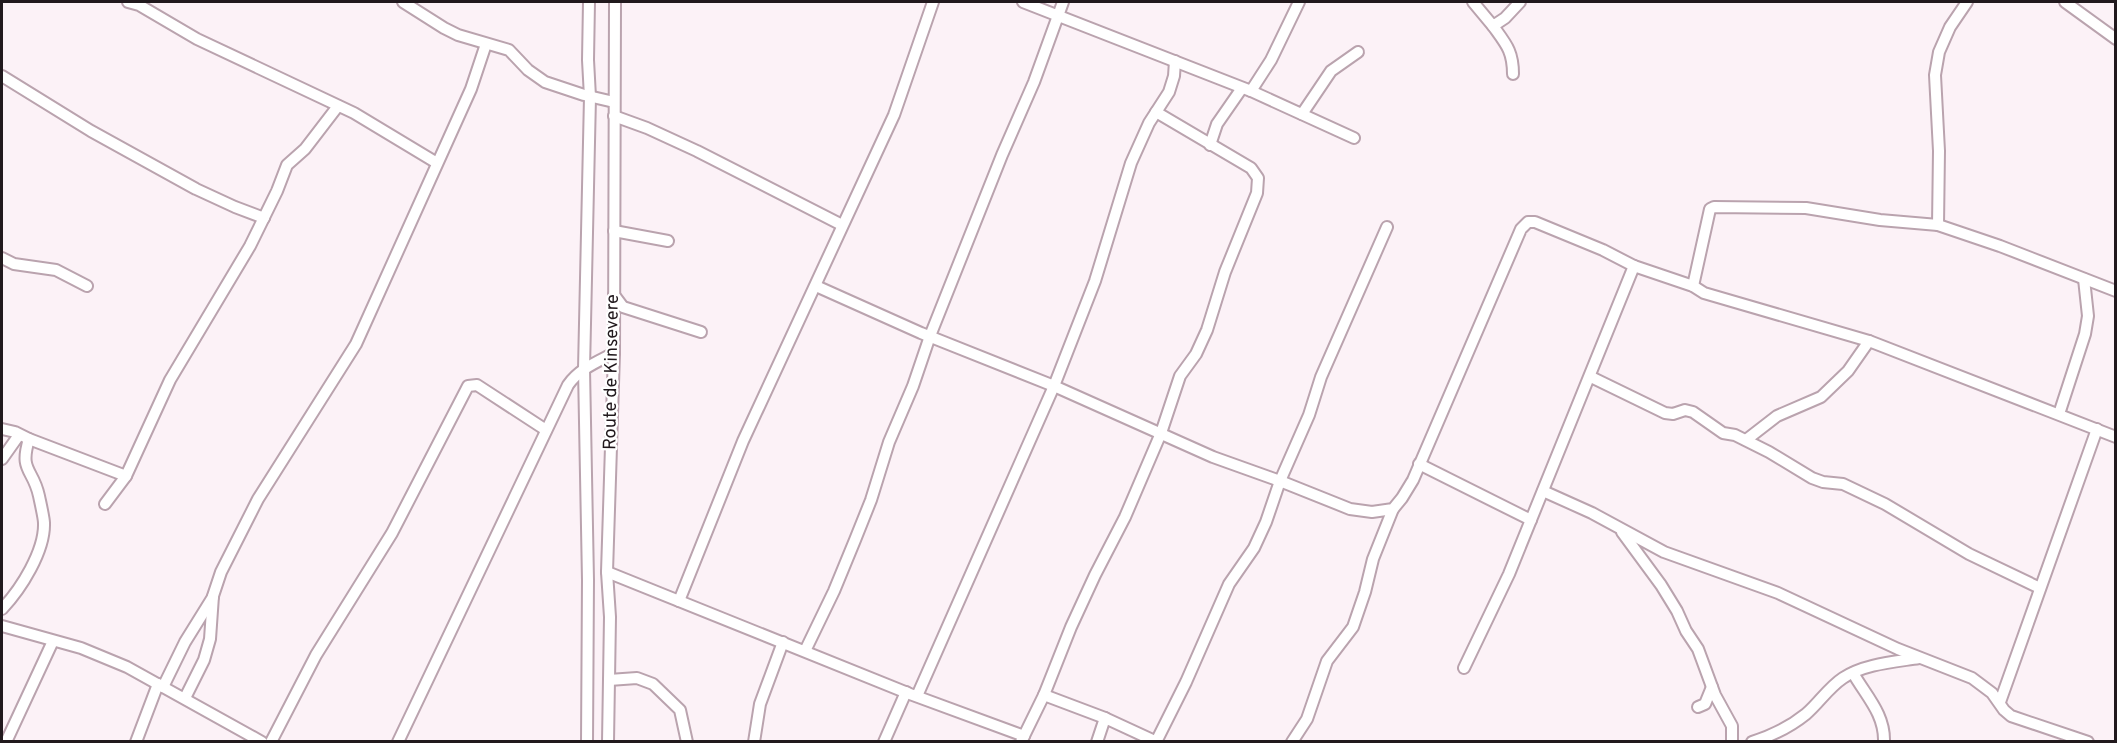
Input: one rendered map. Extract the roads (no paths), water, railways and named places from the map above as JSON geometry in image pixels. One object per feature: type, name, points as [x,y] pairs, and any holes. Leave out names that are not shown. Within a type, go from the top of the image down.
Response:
[{"type":"street","points":[[128,2],[139,5],[197,39],[354,113],[437,163]]},
{"type":"street","points":[[403,2],[458,35],[509,50],[528,70],[545,82],[590,97],[614,102]]},
{"type":"street","points":[[587,741],[588,580],[584,369],[590,97],[589,2]]},
{"type":"street","name":"Route de Kinsevere","points":[[608,741],[607,572],[614,353],[615,2]]},
{"type":"street","points":[[679,601],[743,441],[894,114],[933,2]]},
{"type":"street","points":[[1023,2],[1247,89],[1354,138]]},
{"type":"street","points":[[805,651],[834,591],[871,500],[889,442],[913,386],[930,336],[1002,155],[1034,82],[1063,2]]},
{"type":"street","points":[[1210,145],[1217,124],[1271,60],[1299,2]]},
{"type":"street","points":[[1473,2],[1509,49],[1513,59],[1513,74]]},
{"type":"street","points":[[1493,27],[1518,7],[1520,2]]},
{"type":"street","points":[[1938,225],[1939,152],[1935,75],[1939,52],[1950,27],[1966,2]]},
{"type":"street","points":[[2065,2],[2115,39]]},
{"type":"street","points":[[185,698],[204,660],[210,639],[213,597],[221,572],[258,499],[356,344],[471,89],[486,44]]},
{"type":"street","points":[[1302,114],[1331,71],[1358,52]]},
{"type":"street","points":[[884,741],[911,694],[1054,386],[1095,280],[1131,163],[1141,139],[1173,84],[1175,61]]},
{"type":"street","points":[[2,76],[91,131],[196,189],[264,218]]},
{"type":"street","points":[[105,504],[126,476],[170,380],[250,246],[287,165],[305,149],[338,106]]},
{"type":"street","points":[[607,572],[1022,739],[1044,695],[1071,627],[1125,517],[1161,433],[1180,376],[1196,354],[1207,330],[1225,272],[1257,192],[1258,178],[1251,168],[1156,112]]},
{"type":"street","points":[[614,116],[697,151],[842,225]]},
{"type":"street","points":[[1693,286],[1710,212],[1714,207],[1806,208],[1880,220],[1938,225],[2000,246],[2115,291]]},
{"type":"street","points":[[1292,741],[1307,719],[1327,661],[1353,627],[1373,559],[1393,509],[1413,480],[1523,225],[1535,222],[1603,250],[1634,266],[1693,286],[1704,293],[1869,341],[2115,437]]},
{"type":"street","points":[[1044,695],[1105,718],[1156,741],[1186,682],[1229,584],[1254,548],[1266,522],[1280,481],[1309,415],[1321,377],[1388,228]]},
{"type":"street","points":[[614,231],[668,241]]},
{"type":"street","points":[[2,258],[14,264],[56,270],[87,286]]},
{"type":"street","points":[[1464,668],[1509,574],[1591,377],[1634,266]]},
{"type":"street","points":[[2059,414],[2085,334],[2088,316],[2084,279]]},
{"type":"street","points":[[816,286],[930,336],[1054,386],[1213,457],[1350,509],[1372,512],[1393,509]]},
{"type":"street","points":[[614,295],[623,307],[700,332]]},
{"type":"street","points":[[1746,440],[1777,416],[1821,397],[1848,371],[1869,341]]},
{"type":"street","points":[[398,741],[568,385],[574,376],[584,369],[614,353]]},
{"type":"street","points":[[1591,377],[1665,413],[1673,414],[1685,410],[1693,412],[1723,432],[1746,440],[1812,478],[1823,482],[1843,484],[1885,504],[1969,554],[2040,588]]},
{"type":"street","points":[[271,741],[316,655],[392,533],[468,386],[477,385],[546,430]]},
{"type":"street","points":[[2,429],[15,432],[126,476]]},
{"type":"street","points":[[2000,702],[2097,429]]},
{"type":"street","points":[[2,459],[24,437]]},
{"type":"street","points":[[2,609],[11,599],[38,554],[44,523],[39,495],[25,462],[24,437]]},
{"type":"street","points":[[1419,464],[1531,520]]},
{"type":"street","points":[[1543,491],[1592,513],[1621,531],[1664,552],[1778,592],[1898,649],[1972,678],[1992,693],[2011,716],[2088,741]]},
{"type":"street","points":[[1621,531],[1677,610],[1686,631],[1698,648],[1712,687],[1732,726],[1732,741]]},
{"type":"street","points":[[136,741],[161,686],[213,597]]},
{"type":"street","points":[[2,626],[81,648],[127,666],[262,741]]},
{"type":"street","points":[[6,741],[53,641]]},
{"type":"street","points":[[754,741],[760,704],[783,642]]},
{"type":"street","points":[[1752,741],[1776,733],[1806,714],[1828,689],[1853,674],[1888,662],[1920,658]]},
{"type":"street","points":[[1853,674],[1880,714],[1884,723],[1884,741]]},
{"type":"street","points":[[609,680],[637,678],[653,684],[680,710],[687,741]]},
{"type":"street","points":[[1698,707],[1705,704],[1712,687]]},
{"type":"street","points":[[1097,741],[1105,718]]}]
